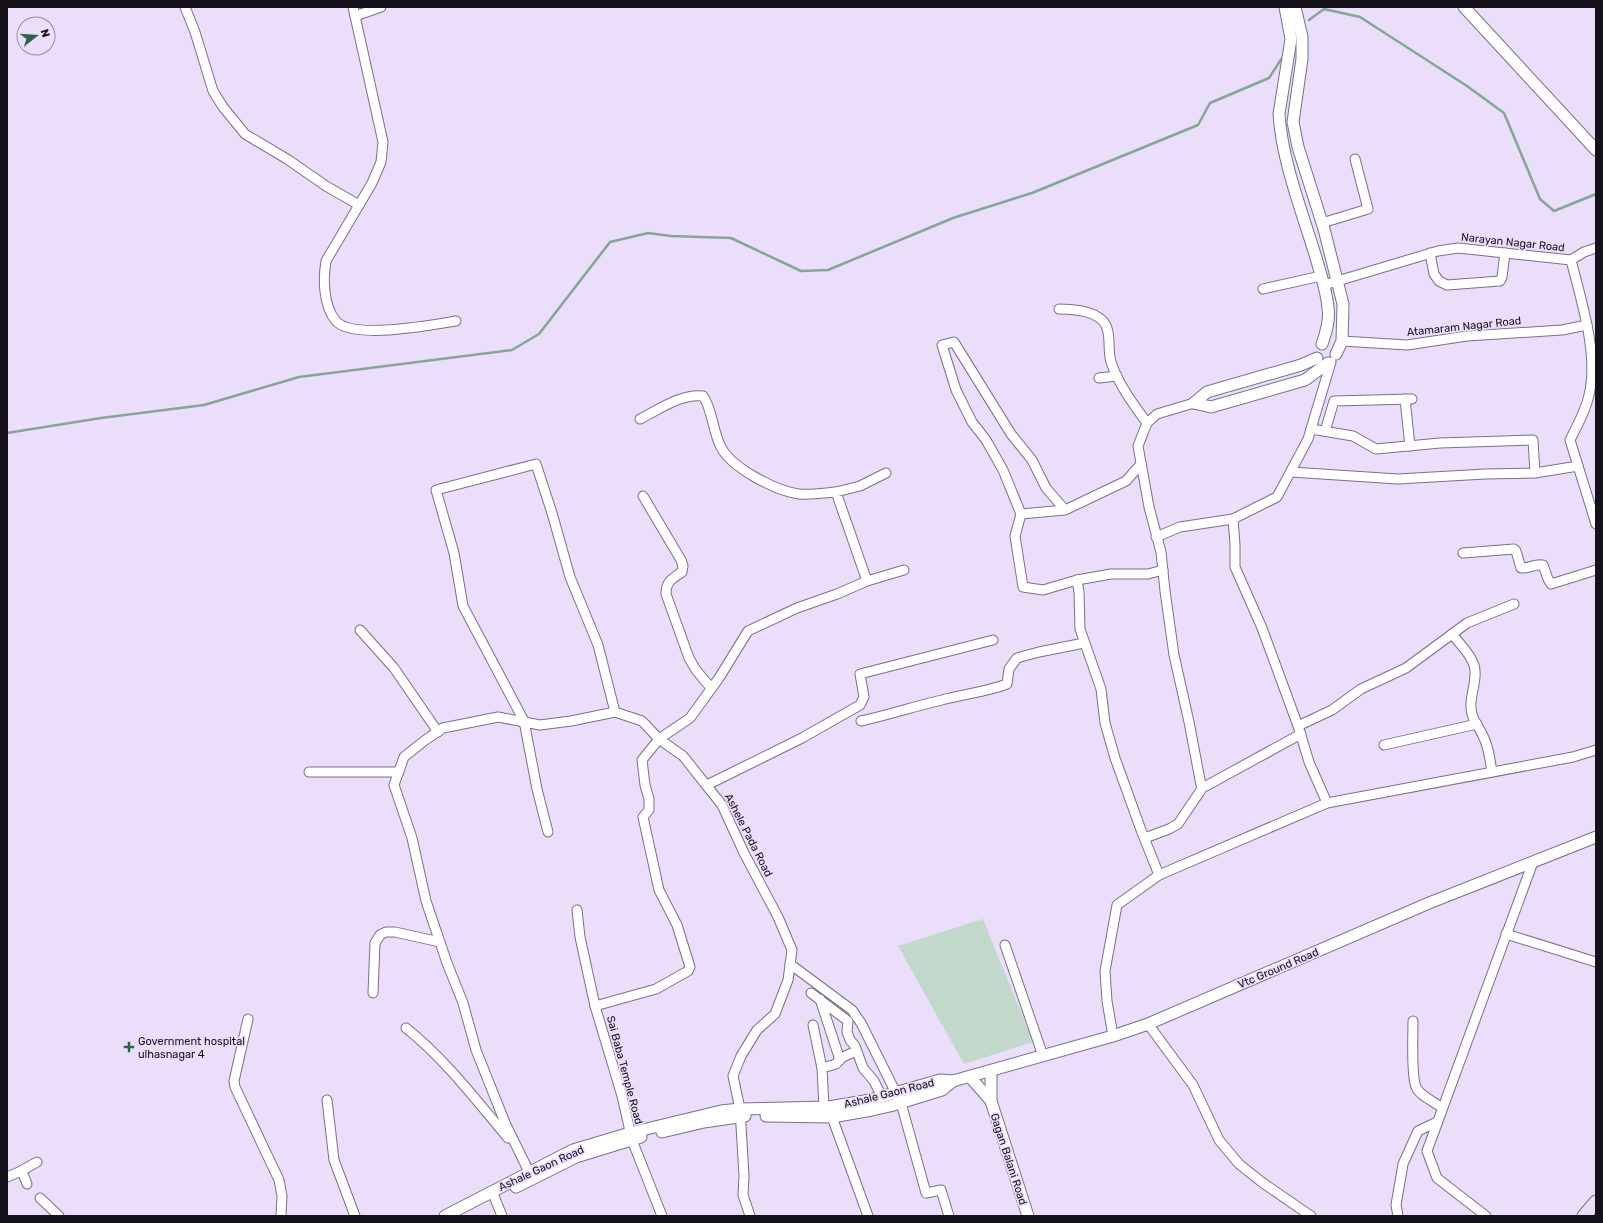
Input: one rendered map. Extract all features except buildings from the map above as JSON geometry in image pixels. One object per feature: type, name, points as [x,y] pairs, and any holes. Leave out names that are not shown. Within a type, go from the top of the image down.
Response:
[{"type":"main road","points":[[1584,1216],[1595,1206]]},
{"type":"street","points":[[185,7],[213,91],[223,107],[245,134],[287,159],[326,186],[360,204]]},
{"type":"street","points":[[381,7],[354,11],[382,142],[381,162],[360,204],[326,261],[323,275],[330,311],[336,322],[349,328],[400,330],[456,321]]},
{"type":"street","points":[[1285,7],[1291,39],[1279,114],[1284,153],[1309,234],[1329,309],[1326,330],[1322,344],[1316,351],[1316,358]]},
{"type":"street","points":[[1194,403],[1211,407],[1305,380],[1332,360],[1342,342],[1343,304],[1338,281],[1323,226],[1298,148],[1293,122],[1302,59],[1302,37],[1295,7]]},
{"type":"street","points":[[1464,7],[1596,150]]},
{"type":"street","points":[[1280,125],[1293,122]]},
{"type":"street","points":[[1309,234],[1323,226],[1368,209],[1355,159]]},
{"type":"street","name":"Narayan Nagar Road","points":[[1263,289],[1322,281],[1338,281],[1430,253],[1458,248],[1571,260]]},
{"type":"street","points":[[1596,248],[1584,252],[1571,260],[1587,325],[1593,372],[1589,396],[1570,440],[1596,524]]},
{"type":"street","points":[[1430,253],[1434,274],[1439,281],[1447,285],[1500,281],[1502,277],[1505,253]]},
{"type":"street","points":[[1059,309],[1070,309],[1095,315],[1106,325],[1111,362],[1117,376],[1147,423]]},
{"type":"street","name":"Atamaram Nagar Road","points":[[1342,342],[1407,345],[1467,336],[1562,330],[1587,325]]},
{"type":"street","points":[[1064,510],[1046,488],[1032,460],[1011,434],[954,342],[942,345],[956,390],[972,422],[986,440],[1003,470],[1021,514],[1015,536],[1022,587],[1043,590],[1077,580],[1111,574],[1148,574],[1163,570]]},
{"type":"street","points":[[1156,537],[1180,527],[1233,519],[1277,497],[1308,439],[1336,350],[1329,343],[1322,344]]},
{"type":"street","points":[[1316,358],[1321,362],[1332,360]]},
{"type":"street","points":[[1203,787],[1197,772],[1189,722],[1174,655],[1164,590],[1161,552],[1149,507],[1138,446],[1147,423],[1157,414],[1194,403],[1207,392],[1301,365],[1316,358]]},
{"type":"street","points":[[1099,378],[1117,376]]},
{"type":"street","points":[[640,419],[674,402],[691,396],[701,395],[704,397],[719,445],[724,454],[730,460],[759,479],[786,491],[798,494],[815,495],[836,492],[860,486],[886,473]]},
{"type":"street","points":[[1325,430],[1334,401],[1409,399],[1410,446]]},
{"type":"street","points":[[1310,429],[1325,430],[1353,436],[1376,449],[1440,443],[1533,440],[1536,473]]},
{"type":"street","points":[[531,1175],[506,1125],[476,1050],[463,1003],[426,901],[412,838],[394,785],[404,757],[443,728],[498,717],[524,722],[540,724],[571,721],[615,712],[598,645],[570,577],[552,513],[536,464],[436,490],[454,553],[463,606],[524,722],[537,789],[548,832]]},
{"type":"street","points":[[1021,514],[1064,510],[1126,481],[1141,464]]},
{"type":"street","points":[[1290,472],[1398,479],[1485,474],[1536,473],[1578,466]]},
{"type":"street","points":[[836,492],[867,580]]},
{"type":"street","points":[[643,496],[681,560],[682,572],[669,581],[666,586],[666,594],[689,658],[696,670],[711,688]]},
{"type":"street","points":[[1233,519],[1235,567],[1262,628],[1309,762],[1327,803]]},
{"type":"street","points":[[1463,553],[1514,549],[1521,568],[1540,564],[1543,565],[1551,584],[1596,570]]},
{"type":"street","points":[[659,739],[690,718],[748,631],[797,608],[837,594],[867,580],[904,570]]},
{"type":"street","points":[[1077,580],[1079,592],[1080,629],[1101,689],[1105,722],[1115,758],[1159,875]]},
{"type":"street","points":[[1145,838],[1170,829],[1178,824],[1203,787],[1332,710],[1361,689],[1406,668],[1467,623],[1514,604]]},
{"type":"street","points":[[360,630],[394,668],[438,732]]},
{"type":"street","points":[[1452,634],[1474,665],[1475,672],[1471,708],[1473,717],[1486,744],[1492,772]]},
{"type":"street","points":[[706,785],[802,738],[860,705],[864,697],[860,674],[993,640]]},
{"type":"street","points":[[861,721],[943,699],[990,690],[1007,684],[1009,669],[1017,658],[1084,643]]},
{"type":"street","name":"Ashele Pada Road","points":[[615,712],[642,722],[659,739],[683,756],[722,805],[744,853],[778,917],[792,950],[788,980],[775,1014],[756,1030],[741,1056],[733,1076],[740,1113],[743,1195],[750,1216]]},
{"type":"street","points":[[1384,745],[1477,724]]},
{"type":"street","name":"Sai Baba Temple Road","points":[[595,1006],[656,988],[688,971],[690,968],[677,924],[659,890],[642,817],[649,810],[649,799],[645,785],[642,760],[659,739]]},
{"type":"street","points":[[1113,1036],[1107,1001],[1105,971],[1117,905],[1159,875],[1327,803],[1573,757],[1596,750]]},
{"type":"street","points":[[309,772],[399,772]]},
{"type":"street","name":"Vtc Ground Road","points":[[953,1082],[1113,1036],[1148,1024],[1429,903],[1596,837]]},
{"type":"street","points":[[1486,1216],[1437,1178],[1427,1151],[1533,862]]},
{"type":"street","name":"Sai Baba Temple Road","points":[[577,910],[580,937],[595,1006],[622,1096],[631,1136],[662,1216]]},
{"type":"street","points":[[373,993],[375,943],[380,935],[386,932],[395,932],[440,942]]},
{"type":"street","points":[[1506,934],[1596,962]]},
{"type":"street","points":[[1005,945],[1043,1056]]},
{"type":"street","points":[[790,964],[852,1010],[861,1023],[898,1098],[926,1193],[941,1190],[949,1216]]},
{"type":"street","points":[[812,992],[848,1021],[847,1032],[850,1040],[863,1068],[874,1081],[882,1097]]},
{"type":"street","points":[[820,999],[840,1060]]},
{"type":"street","points":[[248,1019],[234,1081],[235,1087],[279,1180],[282,1196],[281,1216]]},
{"type":"street","points":[[1413,1021],[1415,1085],[1419,1092],[1442,1108]]},
{"type":"street","points":[[1148,1024],[1193,1085],[1219,1140],[1239,1164],[1263,1183],[1311,1216]]},
{"type":"street","points":[[813,1025],[822,1068],[824,1108]]},
{"type":"street","points":[[406,1028],[420,1039],[457,1078],[518,1149]]},
{"type":"street","points":[[822,1068],[836,1064],[856,1051]]},
{"type":"street","name":"Gagan Balani Road","points":[[991,1071],[991,1101],[1028,1216]]},
{"type":"street","name":"Gagan Balani Road","points":[[970,1077],[991,1101]]},
{"type":"street","name":"Ashale Gaon Road","points":[[740,1113],[832,1117],[872,1110],[940,1080],[953,1082]]},
{"type":"street","name":"Ashale Gaon Road","points":[[445,1216],[575,1154],[704,1114],[824,1108],[882,1097],[898,1098]]},
{"type":"street","points":[[327,1100],[334,1160],[355,1216]]},
{"type":"street","points":[[832,1117],[868,1216]]},
{"type":"street","points":[[1398,1216],[1396,1205],[1403,1164],[1418,1131],[1437,1122]]},
{"type":"street","points":[[7,1177],[22,1171],[37,1162]]},
{"type":"street","points":[[22,1171],[27,1184]]},
{"type":"street","points":[[493,1194],[502,1216]]},
{"type":"street","name":"Ashale Gaon Road","points":[[456,1216],[493,1194]]},
{"type":"street","points":[[40,1198],[58,1216]]},
{"type":"green space","points":[[983,919],[1033,1042],[964,1064],[898,946]]},
{"type":"waterway","points":[[1309,20],[1324,9],[1360,17],[1467,86],[1504,113],[1540,199],[1554,211],[1596,194]]},
{"type":"waterway","points":[[7,433],[101,418],[204,405],[299,377],[512,350],[539,334],[610,242],[648,233],[671,236],[731,238],[801,271],[828,270],[953,218],[1032,193],[1198,125],[1210,103],[1269,78],[1282,58]]},
{"type":"place","name":"Government hospital ulhasnagar 4","points":[[129,1047]]}]
